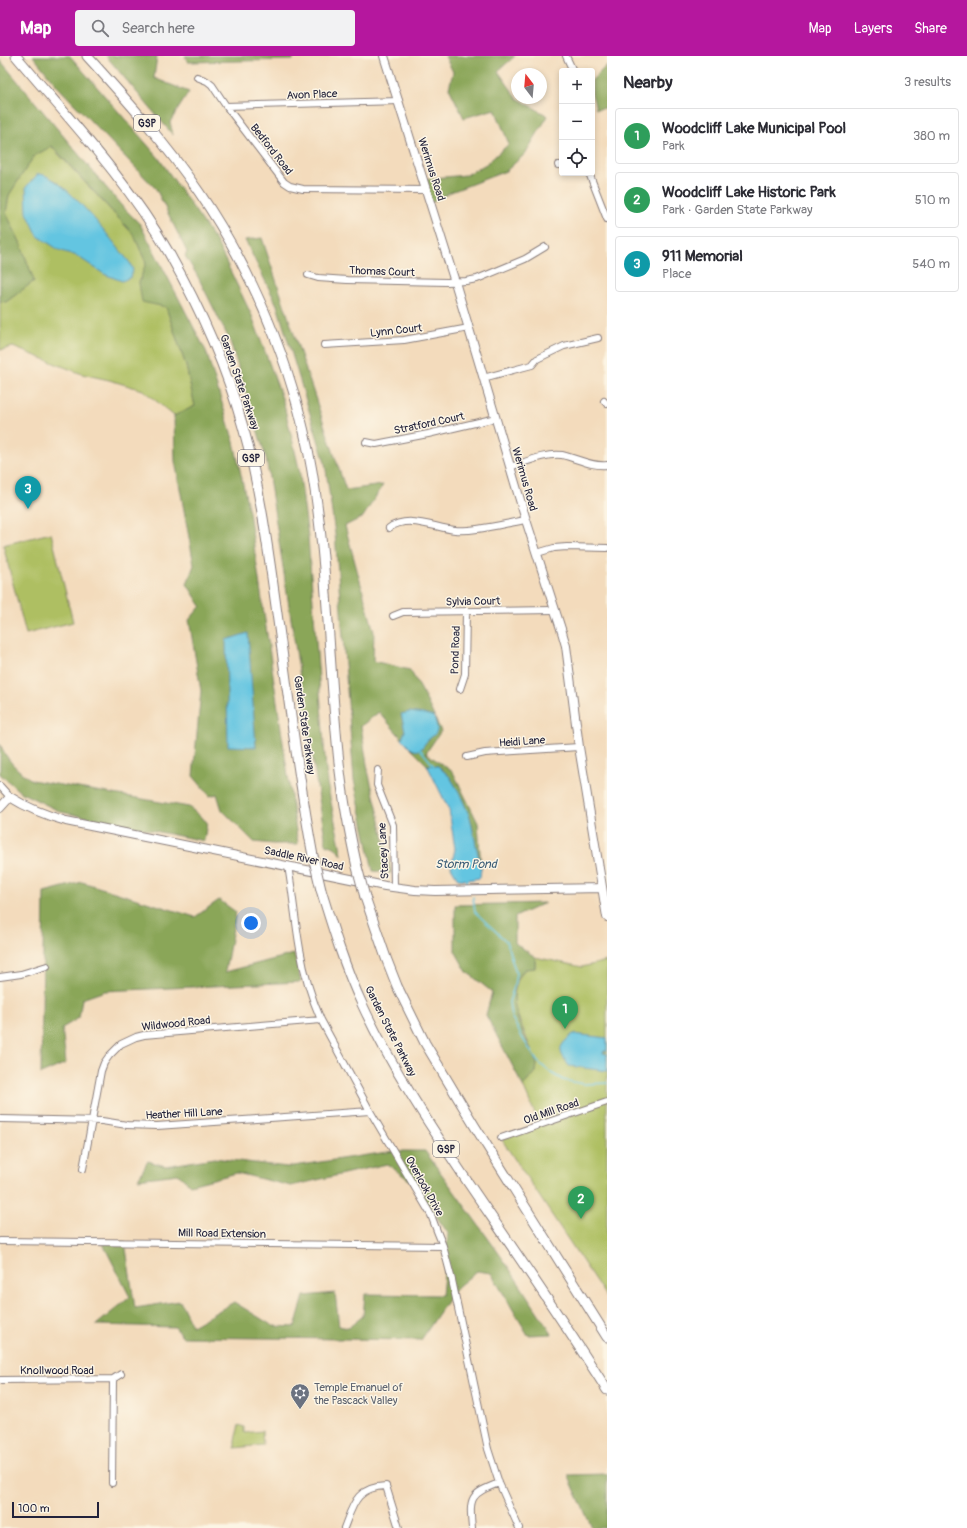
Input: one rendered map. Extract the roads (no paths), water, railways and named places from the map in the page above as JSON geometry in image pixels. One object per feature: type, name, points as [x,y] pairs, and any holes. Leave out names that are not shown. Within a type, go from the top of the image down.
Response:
[{"type":"highway","name":"Garden State Parkway","points":[[16,56],[115,174],[151,225],[168,252],[198,308],[223,366],[243,426],[261,503],[302,792],[313,856],[321,890],[362,1004],[390,1060],[432,1128],[607,1390]]},
{"type":"highway","name":"GSP","points":[[87,56],[170,152],[200,193],[233,248],[262,306],[294,395],[309,456],[316,496],[325,583],[340,772],[344,804],[365,897],[397,986],[425,1044],[607,1337]]},
{"type":"highway","points":[[94,56],[122,95]]},
{"type":"main road","name":"Werimus Road","points":[[384,56],[427,190],[526,520],[566,646],[579,747],[607,917]]},
{"type":"main road","name":"Saddle River Road","points":[[10,797],[39,813],[61,819],[394,887],[415,890],[458,891],[602,888]]},
{"type":"main road","points":[[0,808],[10,797]]},
{"type":"street","points":[[566,56],[572,68]]},
{"type":"street","name":"Bedford Road","points":[[197,77],[212,85],[226,106],[284,182],[290,186],[302,189],[427,190]]},
{"type":"street","name":"Avon Place","points":[[226,106],[399,101]]},
{"type":"street","points":[[590,176],[607,219]]},
{"type":"street","name":"Thomas Court","points":[[308,275],[318,278],[347,280],[455,282],[477,279],[525,259],[546,247]]},
{"type":"street","name":"Lynn Court","points":[[324,346],[404,340],[469,328]]},
{"type":"street","points":[[483,378],[532,365],[537,360],[564,346],[598,338]]},
{"type":"street","name":"Stratford Court","points":[[366,442],[376,444],[428,434],[496,418]]},
{"type":"street","points":[[510,467],[543,457],[561,455],[593,464],[607,464]]},
{"type":"street","points":[[389,528],[395,524],[411,522],[424,523],[457,530],[526,520]]},
{"type":"street","points":[[537,553],[554,548],[567,547],[607,548]]},
{"type":"street","name":"Sylvia Court","points":[[393,616],[403,612],[555,610]]},
{"type":"street","name":"Pond Road","points":[[460,689],[465,674],[466,611]]},
{"type":"street","name":"Heidi Lane","points":[[467,757],[485,753],[579,747]]},
{"type":"street","name":"Stacey Lane","points":[[378,770],[376,785],[394,825],[394,887]]},
{"type":"street","points":[[0,786],[10,797]]},
{"type":"street","name":"Overlook Drive","points":[[288,866],[304,968],[321,1020],[370,1111],[431,1216],[443,1246],[454,1289],[482,1426],[499,1483],[519,1528]]},
{"type":"street","points":[[0,977],[21,974],[47,966]]},
{"type":"street","name":"Wildwood Road","points":[[83,1169],[101,1071],[104,1063],[115,1049],[128,1040],[144,1035],[321,1020]]},
{"type":"street","name":"Old Mill Road","points":[[502,1138],[607,1102]]},
{"type":"street","name":"Heather Hill Lane","points":[[0,1119],[102,1120],[143,1126],[157,1126],[370,1111]]},
{"type":"street","name":"Mill Road Extension","points":[[0,1240],[443,1246]]},
{"type":"street","points":[[112,1483],[113,1380],[121,1374]]},
{"type":"street","name":"Knollwood Road","points":[[0,1380],[113,1380]]},
{"type":"street","points":[[472,1528],[470,1511],[474,1498],[478,1492],[499,1483]]},
{"type":"street","points":[[344,1528],[350,1508],[358,1497],[369,1490],[386,1486],[399,1528]]},
{"type":"water","points":[[38,174],[48,177],[60,185],[87,211],[130,263],[133,270],[131,277],[122,281],[104,274],[77,256],[59,250],[38,236],[27,213],[26,187]]},
{"type":"water","points":[[248,633],[256,747],[228,746],[226,640]]},
{"type":"water","points":[[410,712],[434,717],[437,726],[436,733],[419,750],[413,750],[402,739],[405,731],[401,714]]},
{"type":"water","name":"Storm Pond","points":[[427,765],[438,766],[450,777],[459,792],[470,817],[481,868],[480,878],[467,880],[458,879],[451,867],[455,849],[449,810]]},
{"type":"water","points":[[573,1034],[607,1038],[607,1051],[604,1051],[603,1053],[607,1054],[607,1071],[569,1066],[562,1056],[561,1048],[564,1042]]},
{"type":"waterway","points":[[420,749],[434,766]]},
{"type":"waterway","points":[[467,879],[467,884]]},
{"type":"waterway","points":[[473,897],[475,912],[506,941],[516,973],[514,987],[509,1002],[511,1016],[537,1061],[551,1073],[563,1080],[584,1084],[607,1083]]},
{"type":"place","name":"911 Memorial","points":[[28,509]]},
{"type":"place","name":"Woodcliff Lake Municipal Pool","points":[[565,1029]]},
{"type":"place","name":"Woodcliff Lake Historic Park","points":[[581,1219]]},
{"type":"place","name":"Temple Emanuel of the Pascack Valley","points":[[300,1410]]}]
